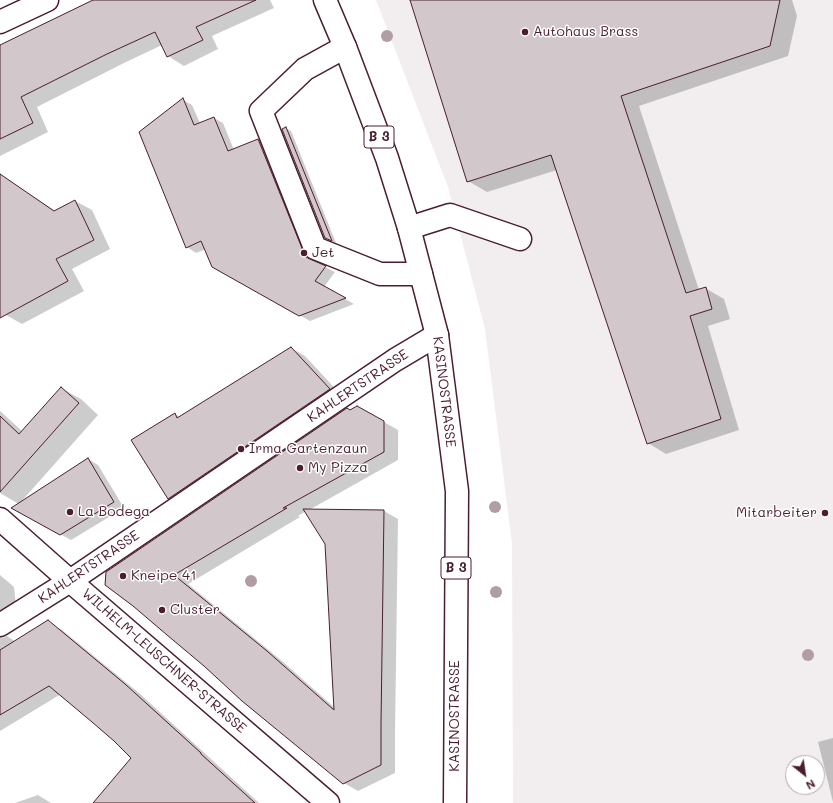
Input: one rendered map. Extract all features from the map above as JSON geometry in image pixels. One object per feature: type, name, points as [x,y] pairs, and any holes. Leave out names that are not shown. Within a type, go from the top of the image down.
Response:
[{"type":"street","points":[[0,22],[47,0]]},
{"type":"street","name":"KASINOSTRASSE","points":[[325,0],[345,47],[387,158],[409,228],[437,335],[457,491],[455,803]]},
{"type":"street","points":[[345,47],[305,69],[261,111],[315,248],[380,274],[421,274]]},
{"type":"street","points":[[409,228],[450,215],[520,239]]},
{"type":"street","name":"KAHLERTSTRASSE","points":[[0,625],[70,581],[395,360],[437,335]]},
{"type":"street","name":"WILHELM-LEUSCHNER-STRASSE","points":[[0,519],[328,803]]},
{"type":"shaded area","points":[[376,0],[833,0],[833,803],[513,803],[512,544],[485,329],[448,187]]},
{"type":"building","points":[[93,0],[256,0],[196,27],[203,40],[167,57],[155,32],[21,97],[33,123],[0,139],[0,45]]},
{"type":"building","points":[[410,0],[780,0],[770,46],[621,96],[686,293],[706,287],[712,309],[690,316],[721,419],[647,444],[551,155],[467,182]]},
{"type":"building","points":[[183,98],[194,125],[214,117],[228,151],[258,139],[306,257],[326,266],[315,281],[346,298],[299,316],[212,267],[201,241],[186,248],[139,132]]},
{"type":"building","points":[[286,127],[332,241],[325,238],[282,129]]},
{"type":"building","points":[[0,174],[54,211],[75,200],[94,240],[56,259],[68,281],[0,318]]},
{"type":"building","points":[[291,347],[330,389],[168,499],[131,440],[175,413],[177,418]]},
{"type":"building","points":[[61,387],[79,403],[0,492],[0,416],[19,434]]},
{"type":"building","points":[[357,406],[384,421],[384,452],[283,508],[287,508],[174,575],[267,651],[334,710],[325,544],[303,509],[384,510],[381,765],[343,784],[242,701],[204,666],[133,606],[105,585],[106,572],[347,408],[350,410]]},
{"type":"building","points":[[88,458],[114,502],[60,535],[11,508]]},
{"type":"building","points":[[48,620],[125,684],[255,803],[93,803],[131,758],[114,741],[49,686],[0,715],[0,650]]},
{"type":"place","name":"Autohaus Brass","points":[[525,32]]},
{"type":"place","name":"Jet","points":[[304,253]]},
{"type":"place","name":"Irma Gartenzaun","points":[[241,449]]},
{"type":"place","name":"My Pizza","points":[[300,468]]},
{"type":"place","name":"La Bodega","points":[[70,512]]},
{"type":"place","name":"Mitarbeiter","points":[[825,513]]},
{"type":"place","name":"Kneipe 41","points":[[123,576]]},
{"type":"place","name":"Cluster","points":[[162,610]]}]
